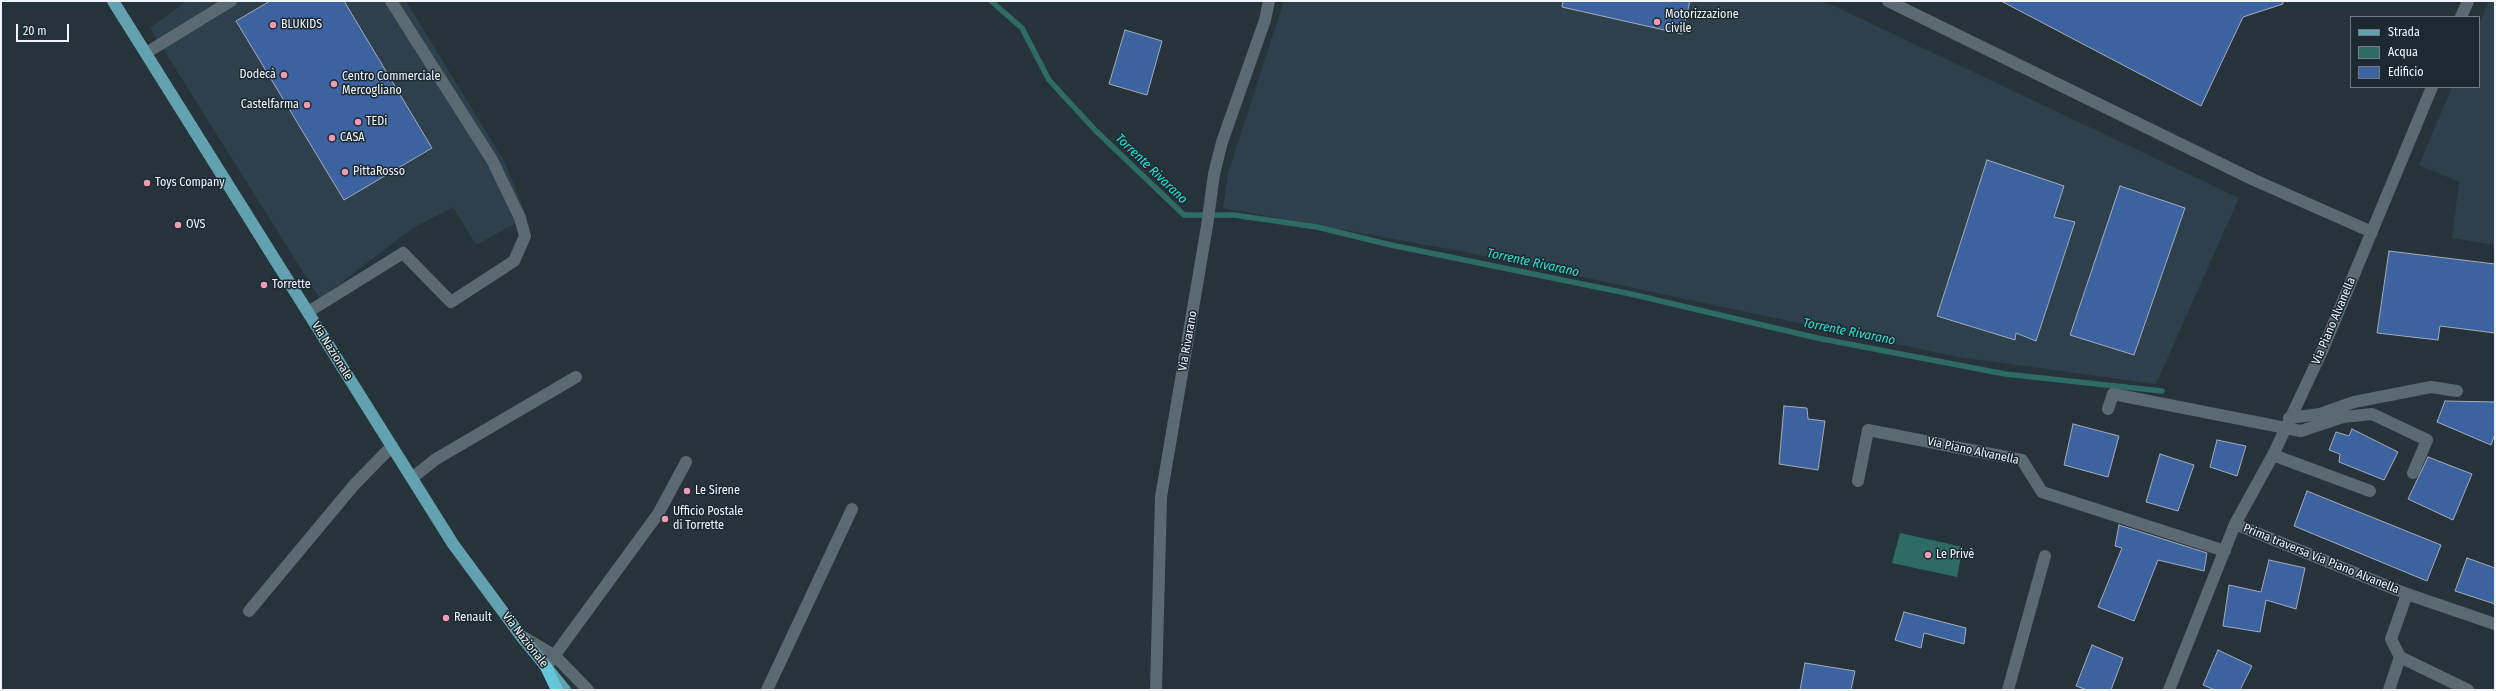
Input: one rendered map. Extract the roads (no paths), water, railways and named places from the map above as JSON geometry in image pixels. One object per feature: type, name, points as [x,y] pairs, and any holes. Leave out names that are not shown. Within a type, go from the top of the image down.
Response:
[{"type":"highway","points":[[546,667],[557,690]]},
{"type":"main road","name":"Via Nazionale","points":[[113,1],[453,544],[521,636],[565,690]]},
{"type":"street","points":[[146,54],[231,1]]},
{"type":"street","points":[[308,312],[402,253],[451,302],[514,261],[525,236],[520,218],[492,160],[391,1]]},
{"type":"street","name":"Via Rivarano","points":[[1156,690],[1161,497],[1207,226],[1214,174],[1222,142],[1264,20],[1269,1]]},
{"type":"street","points":[[1888,1],[2254,180],[2372,232]]},
{"type":"street","points":[[2461,16],[2468,1]]},
{"type":"street","name":"Via Piano Alvanella","points":[[2169,690],[2235,524],[2273,455],[2286,423],[2323,349],[2432,88]]},
{"type":"street","points":[[412,478],[436,459],[576,377]]},
{"type":"street","points":[[2286,423],[2320,414],[2354,402],[2431,387],[2457,391]]},
{"type":"street","points":[[2108,409],[2113,394],[2286,423],[2301,431],[2343,417],[2372,414],[2427,440],[2413,473]]},
{"type":"street","name":"Via Piano Alvanella","points":[[1858,481],[1868,430],[2022,460],[2042,492],[2225,551]]},
{"type":"street","points":[[249,611],[354,485],[392,446]]},
{"type":"street","points":[[2273,455],[2370,491]]},
{"type":"street","points":[[546,667],[658,514],[686,462]]},
{"type":"street","points":[[767,690],[852,509]]},
{"type":"street","name":"Prima traversa Via Piano Alvanella","points":[[2235,524],[2407,594],[2495,624]]},
{"type":"street","points":[[2008,690],[2045,556]]},
{"type":"street","name":"Prima traversa Via Piano Alvanella","points":[[2400,657],[2391,639],[2407,594]]},
{"type":"street","points":[[521,636],[555,656],[588,690]]},
{"type":"street","points":[[2389,690],[2400,657],[2468,690]]},
{"type":"water","name":"Le Privè","points":[[1900,533],[1963,547],[1957,577],[1892,563]]},
{"type":"waterway","name":"Torrente Rivarano","points":[[991,1],[1022,28],[1049,80],[1095,130],[1184,215],[1234,215],[1317,227],[1391,245],[1631,294],[1817,338],[2005,374],[2162,391]]},
{"type":"place","name":"Motorizzazione Civile","points":[[1657,22]]},
{"type":"place","name":"BLUKIDS","points":[[273,25]]},
{"type":"place","name":"Dodecà","points":[[284,75]]},
{"type":"place","name":"Centro Commerciale Mercogliano","points":[[334,84]]},
{"type":"place","name":"Castelfarma","points":[[307,105]]},
{"type":"place","name":"TEDi","points":[[358,122]]},
{"type":"place","name":"CASA","points":[[332,138]]},
{"type":"place","name":"PittaRosso","points":[[345,172]]},
{"type":"place","name":"Toys Company","points":[[147,183]]},
{"type":"place","name":"OVS","points":[[178,225]]},
{"type":"place","name":"Torrette","points":[[264,285]]},
{"type":"place","name":"Le Sirene","points":[[687,491]]},
{"type":"place","name":"Ufficio Postale di Torrette","points":[[665,519]]},
{"type":"place","name":"Le Privè","points":[[1928,555]]},
{"type":"place","name":"Renault","points":[[446,618]]}]
